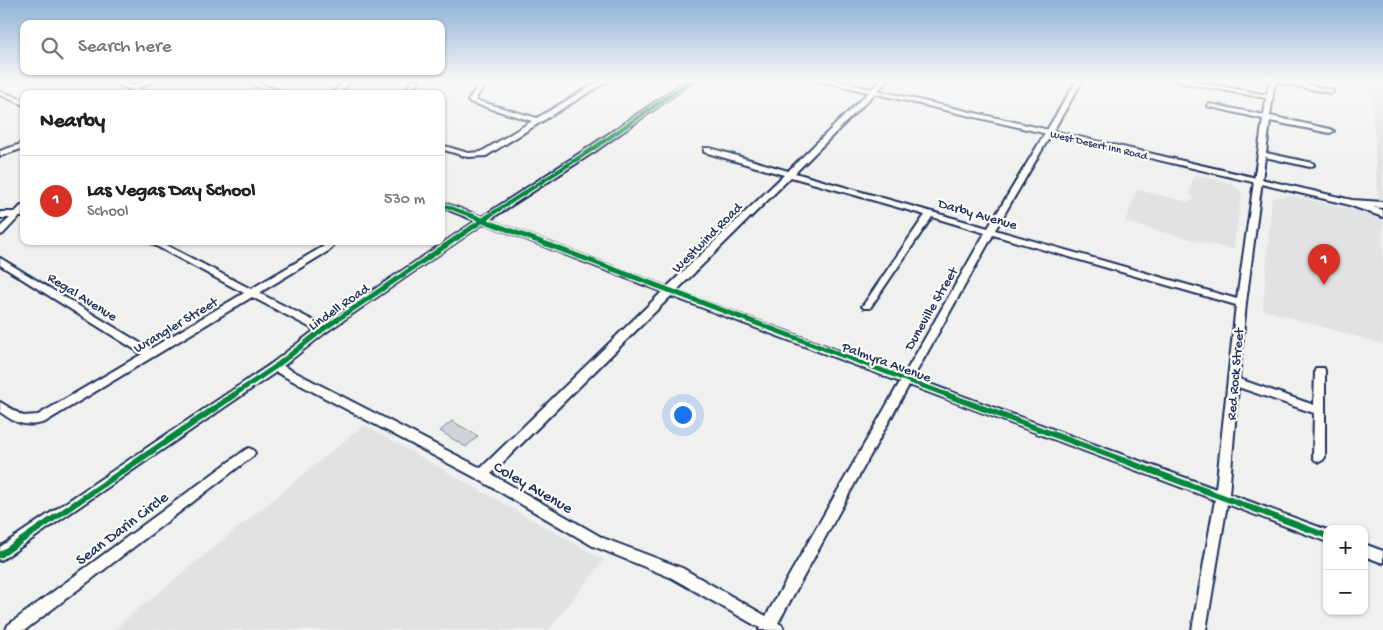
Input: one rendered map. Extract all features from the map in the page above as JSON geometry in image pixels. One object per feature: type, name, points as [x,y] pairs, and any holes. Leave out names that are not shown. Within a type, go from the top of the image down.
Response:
[{"type":"main road","name":"West Desert Inn Road","points":[[947,109],[1349,202],[1383,214]]},
{"type":"main road","name":"West Desert Inn Road","points":[[1349,202],[1370,202],[1383,205]]},
{"type":"street","points":[[499,109],[538,121]]},
{"type":"street","points":[[445,148],[474,156],[483,154],[557,109]]},
{"type":"street","name":"Lindell Road","points":[[0,555],[275,367],[322,330],[650,109]]},
{"type":"street","name":"Westwind Road","points":[[482,475],[855,109]]},
{"type":"street","name":"Duneville Street","points":[[770,628],[906,380],[1062,109]]},
{"type":"street","points":[[1227,109],[1330,131]]},
{"type":"street","name":"Red Rock Street","points":[[1199,630],[1222,498],[1241,303],[1267,109]]},
{"type":"street","points":[[0,154],[20,146]]},
{"type":"street","name":"Darby Avenue","points":[[707,150],[1241,303]]},
{"type":"street","points":[[1260,154],[1310,165]]},
{"type":"street","name":"Palmyra Avenue","points":[[445,206],[670,292],[1323,535]]},
{"type":"street","points":[[0,215],[20,213]]},
{"type":"street","points":[[0,232],[20,214]]},
{"type":"street","points":[[867,306],[930,214]]},
{"type":"street","points":[[159,245],[322,330]]},
{"type":"street","name":"Wrangler Street","points":[[0,406],[22,422],[41,419],[252,294],[327,248],[329,245]]},
{"type":"street","name":"Regal Avenue","points":[[0,260],[151,354]]},
{"type":"street","name":"Coley Avenue","points":[[275,367],[482,475],[598,542],[677,573],[770,628]]},
{"type":"street","points":[[1319,457],[1320,371]]},
{"type":"street","points":[[1234,382],[1320,411]]},
{"type":"street","name":"Sean Darin Circle","points":[[13,630],[249,452]]},
{"type":"street","points":[[1368,552],[1383,558]]},
{"type":"shaded area","points":[[1373,109],[1383,109],[1383,201],[1378,200]]},
{"type":"shaded area","points":[[1194,175],[1230,183],[1242,192],[1233,250],[1125,222],[1137,190],[1188,202],[1195,199],[1189,194]]},
{"type":"shaded area","points":[[1288,195],[1383,217],[1383,344],[1263,310],[1272,198]]},
{"type":"shaded area","points":[[452,421],[478,436],[466,447],[440,431]]},
{"type":"shaded area","points":[[364,425],[604,560],[548,630],[113,630]]},
{"type":"cycle path","points":[[0,555],[275,367],[322,330],[650,109]]},
{"type":"cycle path","points":[[445,206],[670,292],[1323,535]]},
{"type":"place","name":"Las Vegas Day School","points":[[1324,285]]}]
